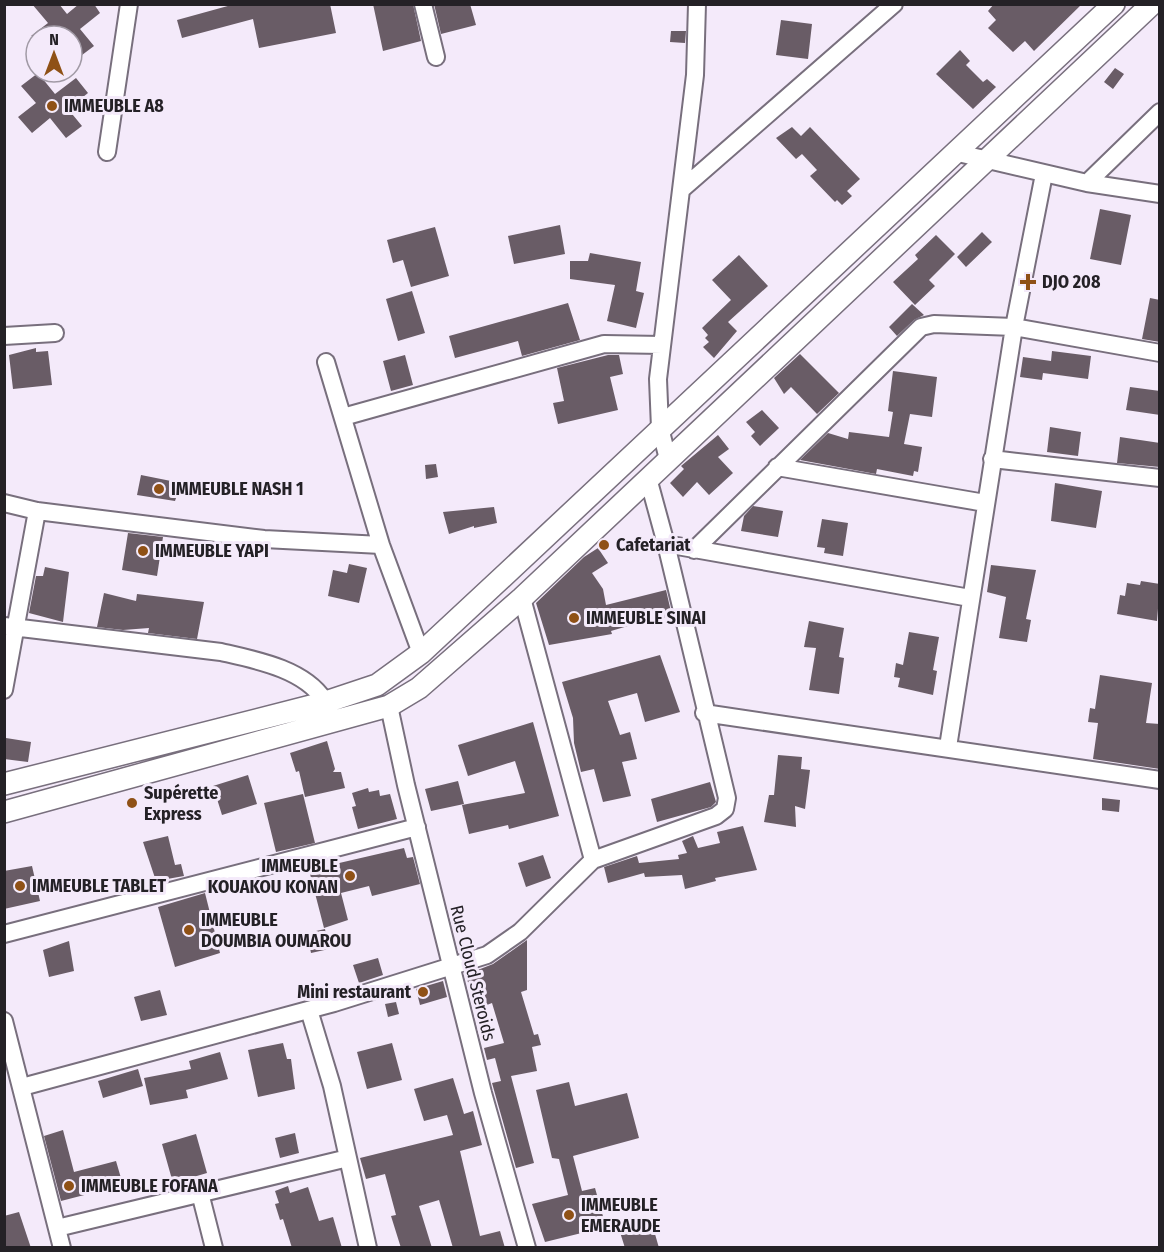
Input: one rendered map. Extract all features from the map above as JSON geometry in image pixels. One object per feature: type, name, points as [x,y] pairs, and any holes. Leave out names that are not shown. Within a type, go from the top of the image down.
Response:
[{"type":"main road","points":[[4,784],[323,703],[377,685],[421,653],[660,428],[900,207],[954,152],[1113,4]]},
{"type":"main road","points":[[4,812],[389,706],[419,688],[522,598],[1152,4]]},
{"type":"street","points":[[107,152],[129,4]]},
{"type":"street","points":[[423,4],[436,57]]},
{"type":"street","points":[[668,459],[660,428],[658,379],[695,75],[698,4]]},
{"type":"street","points":[[681,190],[894,4]]},
{"type":"street","points":[[1087,183],[1160,112]]},
{"type":"street","points":[[954,152],[1087,183],[1160,194]]},
{"type":"street","points":[[948,747],[1014,327],[1044,174]]},
{"type":"street","points":[[694,550],[921,327],[934,324],[1014,327],[1160,353]]},
{"type":"street","points":[[4,336],[55,333]]},
{"type":"street","points":[[343,417],[604,344],[662,345]]},
{"type":"street","points":[[326,362],[381,545],[421,653]]},
{"type":"street","points":[[992,459],[1160,477]]},
{"type":"street","points":[[777,467],[985,504]]},
{"type":"street","points":[[22,1087],[309,1010],[452,968],[487,955],[520,932],[593,860],[716,816],[725,809],[727,798],[704,713],[666,544],[648,478]]},
{"type":"street","points":[[4,503],[37,511],[264,539],[381,545]]},
{"type":"street","points":[[4,690],[9,627],[37,511]]},
{"type":"street","points":[[666,544],[970,598]]},
{"type":"street","points":[[522,598],[593,860]]},
{"type":"street","points":[[9,627],[221,652],[248,658],[305,680],[315,687],[324,700],[323,703]]},
{"type":"street","name":"Rue Cloud Steroids","points":[[389,706],[452,968],[526,1248]]},
{"type":"street","points":[[704,713],[948,747],[1160,780]]},
{"type":"street","points":[[4,934],[417,827]]},
{"type":"street","points":[[309,1010],[332,1086],[368,1248]]},
{"type":"street","points":[[4,1021],[62,1248]]},
{"type":"street","points":[[57,1228],[348,1158]]},
{"type":"street","points":[[200,1193],[214,1248]]},
{"type":"building","points":[[32,4],[59,4],[67,14],[79,4],[94,4],[100,13],[84,26],[48,23]]},
{"type":"building","points":[[235,4],[330,4],[336,33],[259,48],[253,19],[182,38],[177,20]]},
{"type":"building","points":[[373,4],[413,4],[421,41],[383,51]]},
{"type":"building","points":[[434,4],[470,4],[476,25],[441,34]]},
{"type":"building","points":[[994,4],[1082,4],[1034,51],[1025,41],[1013,52],[988,28],[996,20],[988,11]]},
{"type":"building","points":[[781,20],[812,24],[808,59],[776,55]]},
{"type":"building","points":[[671,31],[686,31],[685,43],[670,42]]},
{"type":"building","points":[[84,34],[94,46],[84,54]]},
{"type":"building","points":[[960,50],[970,61],[966,65],[983,82],[987,79],[996,87],[973,109],[936,74]]},
{"type":"building","points":[[1115,68],[1124,74],[1113,89],[1104,82]]},
{"type":"building","name":"IMMEUBLE A8","points":[[24,84],[47,84],[55,94],[68,84],[81,84],[88,93],[68,109],[82,126],[66,138],[50,118],[32,133],[18,117],[36,103],[21,86]]},
{"type":"building","points":[[792,127],[801,136],[810,127],[860,179],[847,191],[852,196],[842,205],[837,200],[835,202],[810,176],[817,170],[802,154],[796,159],[776,138]]},
{"type":"building","points":[[1100,209],[1131,215],[1121,265],[1090,259]]},
{"type":"building","points":[[560,225],[565,254],[514,264],[508,236]]},
{"type":"building","points":[[435,227],[449,276],[411,287],[403,260],[393,263],[387,240]]},
{"type":"building","points":[[982,232],[992,242],[966,267],[957,257]]},
{"type":"building","points":[[936,235],[955,254],[929,280],[935,286],[915,305],[893,282],[918,259],[915,255]]},
{"type":"building","points":[[590,253],[641,262],[636,291],[644,293],[636,328],[607,321],[615,285],[570,279],[570,261],[588,261]]},
{"type":"building","points":[[739,255],[768,286],[728,322],[737,331],[714,358],[703,347],[709,342],[705,338],[708,335],[702,328],[731,300],[712,280]]},
{"type":"building","points":[[412,291],[425,333],[398,341],[386,299]]},
{"type":"building","points":[[1150,298],[1160,300],[1160,342],[1142,339]]},
{"type":"building","points":[[568,303],[580,340],[522,356],[518,341],[455,358],[449,336]]},
{"type":"building","points":[[912,304],[924,315],[914,320],[897,336],[889,327]]},
{"type":"building","points":[[36,348],[36,352],[48,351],[52,385],[13,389],[9,355]]},
{"type":"building","points":[[1052,351],[1091,356],[1088,379],[1043,373],[1042,380],[1020,377],[1023,357],[1051,361]]},
{"type":"building","points":[[800,354],[839,393],[817,414],[791,387],[784,394],[774,378]]},
{"type":"building","points":[[405,355],[413,385],[391,391],[383,361]]},
{"type":"building","points":[[608,355],[619,355],[623,374],[610,377],[618,410],[558,424],[553,403],[564,401],[557,368]]},
{"type":"building","points":[[893,371],[937,377],[932,417],[910,414],[904,444],[922,447],[918,472],[914,471],[913,476],[877,469],[876,474],[800,460],[828,433],[848,439],[849,432],[889,437],[893,412],[888,411]]},
{"type":"building","points":[[1130,387],[1160,391],[1160,415],[1126,410]]},
{"type":"building","points":[[762,410],[779,428],[760,446],[751,436],[755,432],[746,422]]},
{"type":"building","points":[[1050,427],[1081,432],[1078,456],[1047,452]]},
{"type":"building","points":[[718,435],[729,449],[718,457],[733,473],[709,495],[697,482],[683,497],[670,483],[684,469],[681,466]]},
{"type":"building","points":[[1120,437],[1160,443],[1160,467],[1117,463]]},
{"type":"building","points":[[436,464],[438,477],[426,479],[425,465]]},
{"type":"building","name":"IMMEUBLE NASH 1","points":[[141,475],[181,483],[175,501],[137,495]]},
{"type":"building","points":[[1055,483],[1102,491],[1096,528],[1051,521]]},
{"type":"building","points":[[753,506],[783,511],[778,537],[741,531],[744,516]]},
{"type":"building","points":[[494,507],[497,523],[474,528],[474,526],[449,534],[443,512]]},
{"type":"building","points":[[822,519],[848,523],[843,556],[824,553],[825,548],[817,547]]},
{"type":"building","name":"IMMEUBLE YAPI","points":[[128,533],[163,537],[157,576],[122,570]]},
{"type":"building","name":"IMMEUBLE SINAI","points":[[598,548],[608,563],[592,573],[603,589],[606,605],[666,590],[672,616],[611,631],[612,634],[549,645],[536,603],[584,557]]},
{"type":"building","points":[[349,564],[367,568],[359,603],[328,596],[333,570],[347,573]]},
{"type":"building","points":[[991,565],[1036,570],[1026,619],[1031,620],[1027,642],[999,638],[1006,597],[987,592]]},
{"type":"building","points":[[45,567],[69,572],[63,622],[29,613],[36,576],[43,576]]},
{"type":"building","points":[[1141,581],[1160,584],[1157,621],[1117,614],[1120,595],[1125,596],[1127,583],[1140,585]]},
{"type":"building","points":[[104,593],[136,601],[137,594],[204,602],[197,639],[148,633],[149,628],[123,630],[97,627]]},
{"type":"building","points":[[809,621],[844,628],[839,657],[844,658],[839,694],[809,690],[816,648],[804,647]]},
{"type":"building","points":[[909,632],[939,637],[933,670],[937,671],[933,695],[898,687],[900,678],[894,677],[896,663],[903,665]]},
{"type":"building","points":[[660,655],[680,712],[645,722],[637,693],[608,701],[620,735],[630,732],[637,759],[622,762],[631,796],[603,802],[594,769],[581,772],[574,743],[573,718],[562,682]]},
{"type":"building","points":[[1100,675],[1152,683],[1146,723],[1160,724],[1160,769],[1093,759],[1098,723],[1088,722],[1090,708],[1095,709]]},
{"type":"building","points":[[533,722],[559,816],[509,829],[508,825],[469,834],[462,805],[525,793],[515,761],[468,776],[458,745]]},
{"type":"building","points":[[6,738],[31,742],[28,762],[4,759]]},
{"type":"building","points":[[327,741],[335,769],[333,772],[341,772],[345,788],[305,797],[299,771],[296,772],[290,753]]},
{"type":"building","points":[[778,755],[802,757],[801,769],[810,770],[805,809],[795,806],[796,827],[764,822],[769,795],[774,795]]},
{"type":"building","points":[[248,775],[257,804],[222,815],[213,786]]},
{"type":"building","points":[[458,781],[464,804],[431,811],[425,789]]},
{"type":"building","points":[[710,782],[716,802],[711,807],[657,822],[651,799]]},
{"type":"building","points":[[368,788],[369,792],[379,790],[380,796],[390,794],[397,819],[358,829],[352,807],[356,806],[352,793]]},
{"type":"building","points":[[303,794],[315,843],[276,852],[264,803]]},
{"type":"building","points":[[1102,798],[1120,800],[1119,812],[1102,810]]},
{"type":"building","points":[[743,826],[757,870],[715,878],[716,881],[685,889],[682,875],[645,877],[644,873],[608,883],[604,867],[637,856],[639,863],[679,859],[678,855],[687,853],[682,841],[693,836],[698,848],[720,843],[717,832]]},
{"type":"building","points":[[168,836],[175,865],[181,864],[184,876],[156,881],[143,842]]},
{"type":"building","points":[[404,848],[407,858],[413,857],[420,884],[372,896],[369,886],[341,893],[348,920],[324,928],[309,870]]},
{"type":"building","points":[[543,855],[551,878],[526,887],[518,863]]},
{"type":"building","name":"IMMEUBLE TABLET","points":[[32,866],[40,901],[4,909],[4,871]]},
{"type":"building","name":"IMMEUBLE DOUMBIA OUMAROU","points":[[205,893],[220,953],[175,967],[158,907]]},
{"type":"building","points":[[325,929],[329,949],[311,953],[307,933]]},
{"type":"building","points":[[527,940],[527,990],[521,992],[534,1035],[538,1034],[541,1045],[532,1047],[537,1071],[511,1076],[534,1163],[516,1168],[492,1083],[501,1081],[495,1058],[487,1060],[484,1048],[504,1043],[492,1003],[479,1008],[465,975],[493,964]]},
{"type":"building","points":[[69,941],[74,971],[49,977],[43,950]]},
{"type":"building","points":[[378,958],[383,975],[359,983],[353,965]]},
{"type":"building","points":[[443,981],[447,997],[420,1005],[416,989]]},
{"type":"building","points":[[160,990],[167,1015],[141,1021],[134,997]]},
{"type":"building","points":[[396,1002],[399,1014],[388,1017],[385,1004]]},
{"type":"building","points":[[283,1043],[287,1059],[291,1059],[295,1089],[258,1097],[248,1050]]},
{"type":"building","points":[[392,1043],[402,1080],[367,1089],[357,1052]]},
{"type":"building","points":[[220,1052],[228,1079],[186,1090],[188,1098],[150,1105],[144,1078],[191,1069],[189,1061]]},
{"type":"building","points":[[138,1069],[143,1086],[103,1098],[98,1081]]},
{"type":"building","points":[[453,1078],[464,1114],[473,1111],[482,1145],[460,1151],[480,1236],[500,1231],[505,1248],[453,1248],[439,1200],[419,1206],[432,1248],[401,1248],[391,1216],[396,1215],[385,1174],[366,1179],[360,1158],[453,1135],[447,1115],[424,1121],[414,1089]]},
{"type":"building","points":[[569,1082],[575,1106],[627,1093],[639,1138],[573,1156],[582,1191],[595,1188],[606,1227],[545,1242],[532,1204],[568,1195],[559,1159],[552,1158],[536,1090]]},
{"type":"building","points":[[63,1130],[74,1172],[116,1161],[123,1185],[61,1201],[44,1136]]},
{"type":"building","points":[[295,1133],[299,1153],[280,1158],[275,1138]]},
{"type":"building","points":[[196,1134],[207,1173],[173,1183],[162,1144]]},
{"type":"building","points":[[288,1186],[290,1193],[308,1187],[319,1221],[333,1217],[342,1248],[292,1248],[283,1219],[280,1220],[275,1204],[279,1203],[275,1191]]},
{"type":"building","points":[[19,1212],[31,1248],[4,1248],[4,1216]]},
{"type":"building","points":[[651,1220],[659,1248],[625,1248],[619,1229]]},
{"type":"place","name":"IMMEUBLE A8","points":[[52,106]]},
{"type":"place","name":"DJO 208","points":[[1028,282]]},
{"type":"place","name":"IMMEUBLE NASH 1","points":[[159,489]]},
{"type":"place","name":"Cafetariat","points":[[604,545]]},
{"type":"place","name":"IMMEUBLE YAPI","points":[[143,551]]},
{"type":"place","name":"IMMEUBLE SINAI","points":[[574,618]]},
{"type":"place","name":"Supérette Express","points":[[132,803]]},
{"type":"place","name":"IMMEUBLE KOUAKOU KONAN","points":[[350,876]]},
{"type":"place","name":"IMMEUBLE TABLET","points":[[20,886]]},
{"type":"place","name":"IMMEUBLE DOUMBIA OUMAROU","points":[[189,930]]},
{"type":"place","name":"Mini restaurant","points":[[423,992]]},
{"type":"place","name":"IMMEUBLE FOFANA","points":[[69,1186]]},
{"type":"place","name":"IMMEUBLE EMERAUDE","points":[[569,1215]]}]
